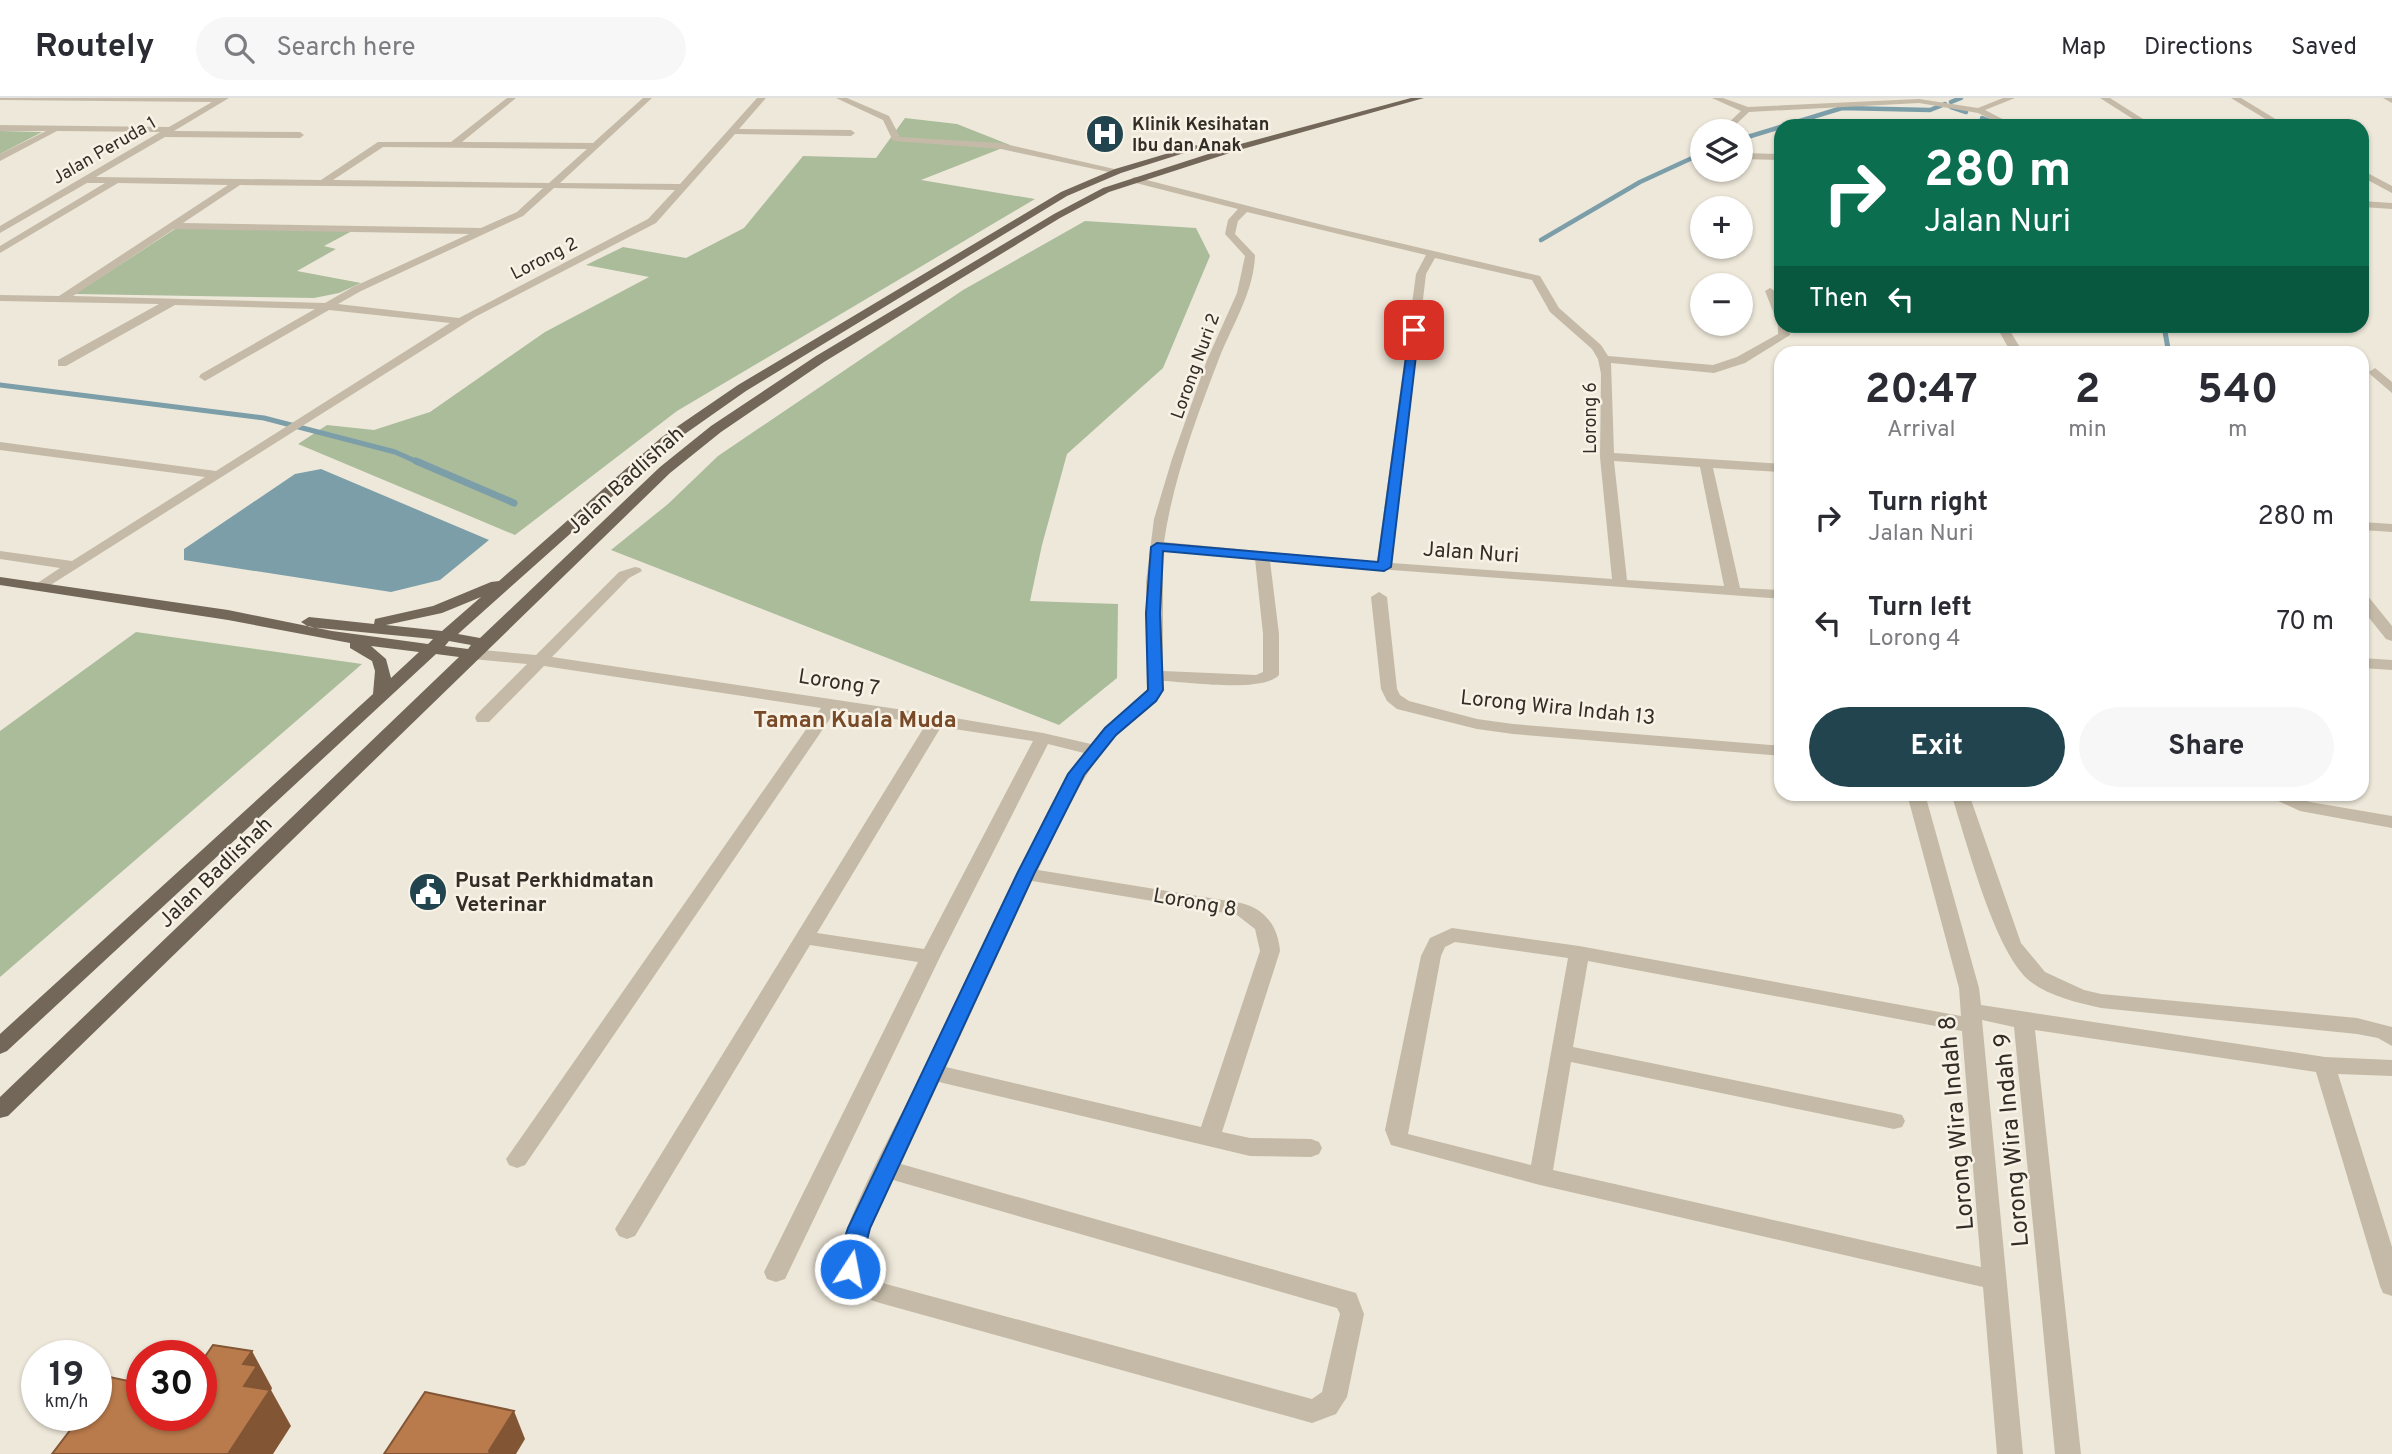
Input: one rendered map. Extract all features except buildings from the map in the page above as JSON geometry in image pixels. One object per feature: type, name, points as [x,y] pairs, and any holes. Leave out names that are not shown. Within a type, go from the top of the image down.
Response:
[{"type":"main road","points":[[1222,140],[1381,98]]},
{"type":"main road","name":"Jalan Badlishah","points":[[0,1110],[477,648],[665,470],[716,429],[820,359],[1057,216],[1106,190],[1236,148],[1420,98]]},
{"type":"main road","name":"Jalan Badlishah","points":[[0,1046],[446,636],[667,440],[708,410],[796,355],[1064,194],[1118,171],[1210,144]]},
{"type":"main road","points":[[796,355],[820,359]]},
{"type":"main road","points":[[345,624],[382,621],[438,610],[514,576]]},
{"type":"main road","points":[[0,581],[228,615],[332,636],[431,651],[477,648]]},
{"type":"main road","points":[[228,615],[345,624],[446,636],[477,648]]},
{"type":"main road","points":[[332,636],[378,656],[382,662],[381,697]]},
{"type":"street","points":[[0,98],[223,99]]},
{"type":"street","points":[[454,144],[512,98]]},
{"type":"street","points":[[205,377],[326,306],[520,214],[648,98]]},
{"type":"street","name":"Lorong 2","points":[[41,587],[460,321],[652,221],[762,98]]},
{"type":"street","points":[[840,98],[886,118],[896,139],[1001,146],[1118,171]]},
{"type":"street","points":[[1716,98],[1747,110],[1918,100],[1980,111],[1997,119]]},
{"type":"street","points":[[1980,111],[2011,98]]},
{"type":"street","points":[[2104,98],[2138,119]]},
{"type":"street","points":[[2235,98],[2271,119]]},
{"type":"street","points":[[2387,98],[2392,101]]},
{"type":"street","name":"Jalan Peruda 1","points":[[0,230],[223,99]]},
{"type":"street","points":[[1737,119],[1747,110]]},
{"type":"street","points":[[0,128],[300,135]]},
{"type":"street","points":[[0,158],[58,129]]},
{"type":"street","points":[[324,182],[400,130]]},
{"type":"street","points":[[732,131],[851,133]]},
{"type":"street","points":[[381,144],[596,146]]},
{"type":"street","points":[[1753,156],[1774,157]]},
{"type":"street","points":[[2369,177],[2392,191]]},
{"type":"street","points":[[84,180],[683,187]]},
{"type":"street","points":[[0,250],[116,180]]},
{"type":"street","points":[[1135,180],[1433,254],[1420,274],[1384,567]]},
{"type":"street","points":[[60,299],[239,181]]},
{"type":"street","points":[[2369,204],[2392,206]]},
{"type":"street","name":"Lorong Nuri 2","points":[[1157,547],[1161,519],[1173,478],[1213,359],[1251,262],[1250,255],[1230,234],[1233,220],[1244,209]]},
{"type":"street","points":[[0,214],[27,214]]},
{"type":"street","points":[[173,226],[483,232]]},
{"type":"street","name":"Lorong 6","points":[[1433,254],[1536,278],[1554,310],[1597,346],[1604,359],[1607,374],[1607,457],[1619,584]]},
{"type":"street","points":[[0,298],[326,306],[460,321]]},
{"type":"street","points":[[0,312],[25,299]]},
{"type":"street","points":[[62,363],[174,302]]},
{"type":"street","points":[[1604,359],[1714,369],[1741,360],[1779,339],[1784,333]]},
{"type":"street","points":[[2375,372],[2392,389]]},
{"type":"street","points":[[0,446],[218,475]]},
{"type":"street","points":[[1607,457],[1774,468]]},
{"type":"street","points":[[1706,464],[1733,592]]},
{"type":"street","points":[[2369,526],[2392,528]]},
{"type":"street","points":[[887,1169],[1347,1300],[1352,1314],[1334,1397],[1327,1406],[1312,1411],[880,1293],[860,1283],[850,1269],[851,1251],[887,1169],[1076,774],[1093,750],[1150,698],[1155,690],[1153,613],[1157,547]]},
{"type":"street","name":"Jalan Nuri","points":[[1157,547],[1384,567],[1774,595]]},
{"type":"street","points":[[0,555],[74,566]]},
{"type":"street","points":[[1155,676],[1258,680],[1271,675],[1271,634],[1262,557]]},
{"type":"street","points":[[483,718],[624,575],[635,571]]},
{"type":"street","name":"Lorong Wira Indah 13","points":[[1379,597],[1389,689],[1393,698],[1403,705],[1477,724],[1513,729],[1774,750]]},
{"type":"street","points":[[2369,607],[2392,636]]},
{"type":"street","name":"Lorong 7","points":[[477,648],[1043,737],[1093,750]]},
{"type":"street","points":[[2369,663],[2392,665]]},
{"type":"street","points":[[517,1159],[832,704]]},
{"type":"street","points":[[627,1229],[937,720]]},
{"type":"street","points":[[776,1272],[930,957],[1043,737]]},
{"type":"street","name":"Lorong Wira Indah 8","points":[[1918,801],[1958,942],[1973,1019],[2010,1454]]},
{"type":"street","points":[[1962,801],[2011,944],[2038,977],[2080,996],[2101,1001],[2357,1026],[2384,1032],[2392,1038]]},
{"type":"street","points":[[2290,801],[2306,807],[2392,822]]},
{"type":"street","name":"Lorong 8","points":[[1026,874],[1241,909],[1252,914],[1268,930],[1270,951],[1209,1137]]},
{"type":"street","points":[[1996,1280],[1408,1143],[1399,1139],[1396,1130],[1431,956],[1437,943],[1452,935],[1579,953],[1973,1019],[2024,1021]]},
{"type":"street","points":[[806,938],[930,957]]},
{"type":"street","points":[[1541,1176],[1579,953]]},
{"type":"street","name":"Lorong Wira Indah 9","points":[[2068,1454],[2024,1021],[2325,1065],[2392,1069]]},
{"type":"street","points":[[1563,1053],[1894,1121]]},
{"type":"street","points":[[2325,1065],[2392,1286]]},
{"type":"street","points":[[932,1072],[1250,1147],[1311,1148]]},
{"type":"green space","points":[[905,118],[957,124],[1010,145],[921,180],[1035,199],[677,411],[515,535],[298,444],[327,425],[374,430],[430,412],[545,332],[649,277],[586,265],[623,247],[686,258],[744,228],[803,156],[876,158]]},
{"type":"green space","points":[[0,131],[42,132],[0,154]]},
{"type":"green space","points":[[1085,221],[1196,228],[1210,256],[1163,368],[1067,454],[1030,601],[1118,604],[1117,678],[1059,725],[611,550],[668,504],[718,456],[963,290]]},
{"type":"green space","points":[[178,227],[354,230],[324,246],[336,249],[297,271],[361,283],[339,293],[314,298],[75,294]]},
{"type":"green space","points":[[136,632],[362,664],[0,977],[0,731]]},
{"type":"water","points":[[321,469],[489,540],[440,580],[391,592],[184,560],[184,549],[295,474]]},
{"type":"waterway","points":[[1951,102],[1961,98]]},
{"type":"waterway","points":[[1806,119],[1842,108],[1930,110],[1945,104]]},
{"type":"waterway","points":[[1951,107],[1966,112]]},
{"type":"waterway","points":[[1753,135],[1774,129]]},
{"type":"waterway","points":[[1541,240],[1640,182],[1690,159]]},
{"type":"waterway","points":[[2165,333],[2168,346]]},
{"type":"waterway","points":[[0,385],[264,418],[395,452],[420,463]]},
{"type":"waterway","points":[[416,461],[514,503]]},
{"type":"place","name":"Klinik Kesihatan Ibu dan Anak","points":[[1105,134]]},
{"type":"place","name":"Pusat Perkhidmatan Veterinar","points":[[428,892]]},
{"type":"district","name":"Taman Kuala Muda","points":[[855,719]]},
{"type":"route","points":[[850,1269],[851,1251],[859,1228],[1076,774],[1093,750],[1150,698],[1155,690],[1153,613],[1157,547],[1384,567],[1414,330]]}]
